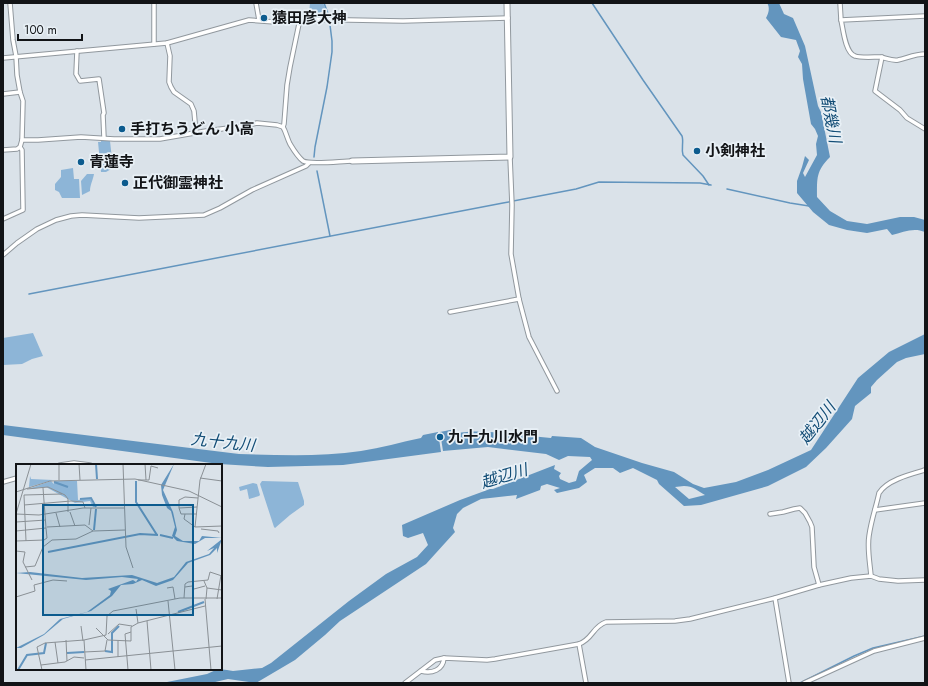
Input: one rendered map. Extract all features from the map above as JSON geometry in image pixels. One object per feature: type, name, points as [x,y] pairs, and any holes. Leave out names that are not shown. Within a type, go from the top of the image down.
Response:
[{"type":"street","points":[[3,219],[23,210],[22,150],[20,147],[22,140],[23,101],[20,92],[13,40],[10,3]]},
{"type":"street","points":[[154,3],[154,44]]},
{"type":"street","points":[[256,3],[259,20]]},
{"type":"street","points":[[507,3],[512,262],[528,336],[557,391]]},
{"type":"street","points":[[840,3],[841,20],[846,43],[852,55],[882,57],[897,60],[919,54],[925,54]]},
{"type":"street","points":[[841,20],[925,16]]},
{"type":"street","points":[[3,58],[167,43],[249,20],[275,22],[291,19],[403,21],[508,18]]},
{"type":"street","points":[[300,19],[287,85],[283,127],[290,143],[303,161],[316,163],[510,157]]},
{"type":"street","points":[[167,43],[170,56],[171,87],[174,92],[191,104],[195,116],[196,133]]},
{"type":"street","points":[[77,51],[76,74],[80,81],[99,79],[104,113],[104,138]]},
{"type":"street","points":[[882,57],[875,91],[900,110],[907,118],[925,129]]},
{"type":"street","points":[[3,94],[20,92]]},
{"type":"street","points":[[22,140],[81,137],[160,139],[257,123],[283,127]]},
{"type":"street","points":[[3,150],[17,149],[20,147]]},
{"type":"street","points":[[4,253],[36,229],[56,220],[71,216],[139,218],[204,215],[252,190],[306,166],[309,163]]},
{"type":"street","points":[[450,312],[519,299]]},
{"type":"street","points":[[67,464],[82,464]]},
{"type":"street","points":[[871,576],[869,536],[881,490],[898,479],[925,470]]},
{"type":"street","points":[[3,482],[16,478]]},
{"type":"street","points":[[875,510],[925,503]]},
{"type":"street","points":[[770,514],[797,508],[800,508],[805,513],[812,527],[814,567],[819,585]]},
{"type":"street","points":[[406,683],[435,660],[444,658],[487,660],[579,644],[587,640],[597,626],[606,622],[675,621],[690,619],[851,578],[871,576],[879,579],[898,581],[925,580]]},
{"type":"street","points":[[775,598],[789,683]]},
{"type":"street","points":[[804,683],[874,650],[925,638]]},
{"type":"street","points":[[579,644],[586,683]]},
{"type":"street","points":[[422,671],[430,672],[439,669],[444,658]]},
{"type":"shaded area","points":[[310,3],[323,3],[326,10],[317,15],[309,14]]},
{"type":"shaded area","points":[[767,3],[779,3],[784,14],[793,18],[805,46],[830,157],[822,166],[818,175],[817,197],[830,211],[847,221],[867,224],[900,217],[914,217],[925,220],[925,232],[913,230],[892,235],[887,229],[867,233],[829,225],[813,212],[797,193],[797,181],[805,156],[809,160],[803,173],[805,177],[817,155],[816,144],[818,136],[811,124],[803,79],[802,64],[798,57],[800,51],[796,40],[781,37],[766,18],[769,10]]},
{"type":"shaded area","points":[[101,140],[110,141],[113,168],[106,172],[101,172],[98,142],[101,142]]},
{"type":"shaded area","points":[[73,168],[74,179],[79,179],[80,198],[62,198],[59,192],[55,190],[55,184],[61,177],[61,170]]},
{"type":"shaded area","points":[[87,174],[94,174],[90,191],[82,195],[81,181]]},
{"type":"shaded area","points":[[33,333],[43,356],[22,364],[3,365],[3,338]]},
{"type":"shaded area","points":[[925,334],[925,354],[906,358],[897,362],[871,387],[871,393],[855,406],[852,419],[826,448],[806,467],[768,486],[701,505],[684,506],[659,484],[657,480],[633,468],[620,473],[613,468],[595,468],[584,475],[587,482],[579,488],[557,493],[554,490],[560,488],[547,484],[541,486],[540,490],[516,499],[517,495],[481,499],[463,508],[457,514],[453,528],[455,532],[426,564],[340,621],[295,660],[256,683],[228,679],[211,683],[162,683],[207,674],[216,670],[233,671],[262,668],[271,663],[349,601],[386,574],[417,557],[428,545],[423,533],[408,538],[403,536],[402,525],[460,500],[555,465],[554,469],[561,473],[559,476],[560,479],[569,483],[576,481],[579,471],[592,460],[590,457],[568,456],[559,460],[546,454],[488,447],[443,451],[440,432],[455,429],[456,433],[479,431],[551,438],[552,436],[581,438],[595,447],[674,472],[693,484],[704,488],[736,482],[768,470],[811,450],[858,378],[889,352]],"holes":[[[675,487],[690,487],[695,489],[705,495],[689,499]]]},
{"type":"shaded area","points":[[3,425],[239,454],[315,455],[361,451],[421,438],[423,435],[438,432],[441,452],[343,465],[268,467],[219,464],[3,435]]},
{"type":"shaded area","points":[[262,481],[298,482],[304,501],[304,505],[275,528],[260,484]]},
{"type":"shaded area","points":[[253,483],[257,484],[260,495],[249,499],[247,489],[240,491],[239,487]]},
{"type":"waterway","points":[[324,3],[329,16]]},
{"type":"waterway","points":[[592,3],[682,136],[683,155],[703,176],[709,185]]},
{"type":"waterway","points":[[314,157],[332,52],[330,25]]},
{"type":"waterway","points":[[317,171],[330,236]]},
{"type":"waterway","points":[[29,294],[576,189],[599,182],[700,183],[711,185]]},
{"type":"waterway","points":[[727,189],[809,206]]},
{"type":"waterway","points":[[800,683],[873,648],[925,636]]},
{"type":"place","name":"猿田彦大神","points":[[264,18]]},
{"type":"place","name":"手打ちうどん 小高","points":[[122,129]]},
{"type":"place","name":"小剣神社","points":[[697,151]]},
{"type":"place","name":"青蓮寺","points":[[81,162]]},
{"type":"place","name":"正代御霊神社","points":[[125,183]]},
{"type":"place","name":"九十九川水門","points":[[440,437]]},
{"type":"water label","name":"都幾川","points":[[831,119]]},
{"type":"water label","name":"越辺川","points":[[817,423]]},
{"type":"water label","name":"九十九川","points":[[223,442]]},
{"type":"water label","name":"越辺川","points":[[504,476]]}]
